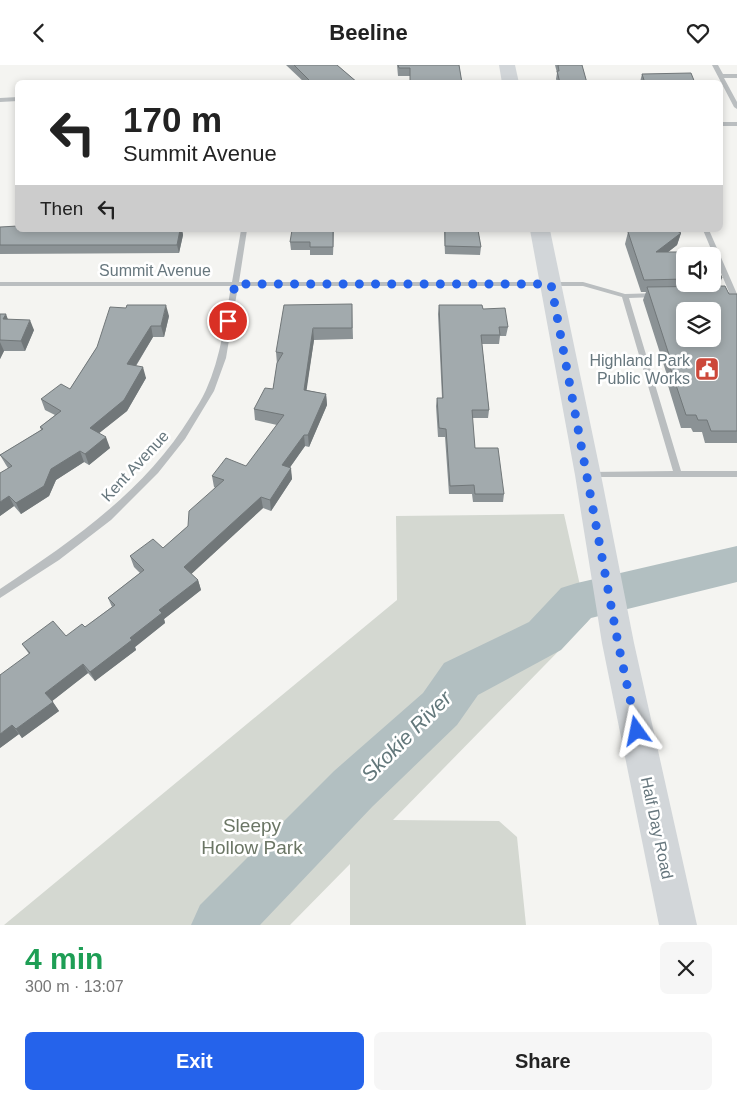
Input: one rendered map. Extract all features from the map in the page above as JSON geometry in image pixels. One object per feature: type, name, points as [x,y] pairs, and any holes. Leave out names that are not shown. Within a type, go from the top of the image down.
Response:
[{"type":"main road","points":[[507,65],[510,80]]},
{"type":"main road","name":"Half Day Road","points":[[540,232],[588,475],[618,643],[678,925]]},
{"type":"street","points":[[715,65],[737,107]]},
{"type":"street","points":[[721,76],[737,76]]},
{"type":"street","points":[[0,99],[15,99]]},
{"type":"street","points":[[723,123],[737,123]]},
{"type":"street","name":"Kent Avenue","points":[[0,594],[56,557],[108,517],[155,471],[182,437],[210,391],[222,358],[244,232]]},
{"type":"street","points":[[704,294],[733,294],[707,232]]},
{"type":"street","points":[[551,284],[583,284],[625,296],[664,295]]},
{"type":"street","name":"Summit Avenue","points":[[0,285],[551,284]]},
{"type":"street","points":[[625,296],[678,474]]},
{"type":"street","points":[[588,475],[737,474]]},
{"type":"green space","name":"Sleepy Hollow Park","points":[[564,514],[588,621],[393,820],[499,821],[517,837],[526,925],[350,925],[350,864],[290,925],[4,925],[397,600],[396,516]]},
{"type":"building","points":[[294,65],[337,65],[354,80],[309,80]]},
{"type":"building","points":[[398,65],[459,65],[462,80],[410,80],[410,68],[399,68]]},
{"type":"building","points":[[558,65],[582,65],[586,80],[559,80],[557,71],[559,71]]},
{"type":"building","points":[[691,73],[694,80],[644,80],[642,74]]},
{"type":"building","points":[[15,226],[15,232],[180,232],[177,245],[0,245],[0,227]]},
{"type":"building","points":[[292,232],[333,232],[333,247],[310,247],[310,242],[290,242]]},
{"type":"building","points":[[445,232],[478,232],[481,247],[445,246]]},
{"type":"building","points":[[628,232],[681,233],[656,252],[676,252],[676,279],[644,280]]},
{"type":"building","name":"Highland Park Public Works","points":[[721,286],[725,286],[729,294],[737,294],[737,431],[711,431],[707,420],[698,420],[696,415],[686,415],[670,367],[673,367],[647,287],[676,287],[676,292],[721,292]]},
{"type":"building","points":[[352,304],[352,328],[313,328],[304,390],[326,394],[308,435],[304,435],[282,465],[291,468],[270,500],[261,497],[184,567],[198,580],[159,610],[162,613],[130,638],[132,640],[90,672],[83,664],[45,693],[53,702],[16,729],[12,725],[0,734],[0,675],[30,653],[22,644],[53,621],[66,636],[82,624],[85,627],[115,605],[108,598],[144,570],[130,556],[153,539],[163,548],[188,526],[189,511],[224,480],[212,476],[226,458],[246,466],[284,415],[254,409],[265,388],[273,389],[277,363],[283,353],[276,352],[284,305]]},
{"type":"building","points":[[127,305],[166,305],[161,326],[151,326],[127,364],[143,367],[124,400],[90,428],[106,437],[85,454],[80,451],[51,469],[44,486],[16,503],[9,496],[0,502],[0,473],[12,466],[0,455],[43,429],[40,427],[61,411],[41,399],[61,384],[70,389],[97,347],[110,307],[126,308]]},
{"type":"building","points":[[439,305],[482,305],[483,309],[505,308],[508,327],[499,327],[500,335],[481,335],[489,410],[472,410],[475,448],[498,448],[504,494],[475,494],[474,485],[450,486],[446,429],[439,428],[437,398],[443,398]]},
{"type":"building","points":[[0,314],[6,314],[3,319],[30,320],[21,341],[0,340]]},
{"type":"waterway","name":"Skokie River","points":[[220,925],[353,789],[440,709],[461,679],[545,636],[577,602],[737,564]]},
{"type":"place","name":"Highland Park Public Works","points":[[707,369]]},
{"type":"route","points":[[228,321],[235,284],[551,284],[618,643],[637,731]]}]
